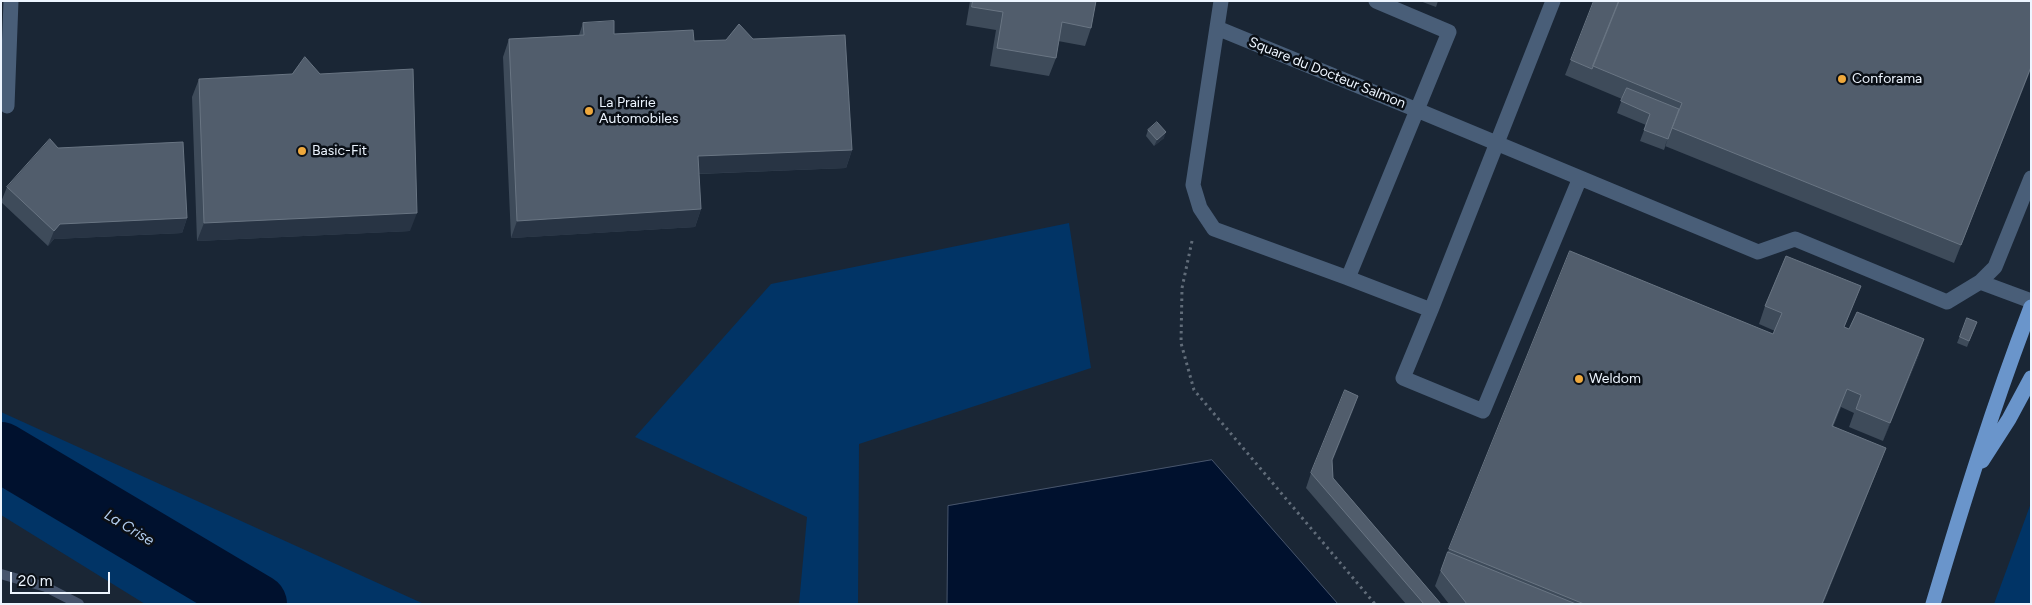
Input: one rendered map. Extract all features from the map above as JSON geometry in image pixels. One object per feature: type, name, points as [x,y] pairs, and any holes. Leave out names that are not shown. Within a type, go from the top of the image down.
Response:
[{"type":"main road","points":[[1933,604],[1970,479],[2004,377],[2031,307]]},
{"type":"main road","points":[[1970,479],[2009,419],[2031,378]]},
{"type":"street","points":[[7,106],[11,1]]},
{"type":"street","points":[[1221,1],[1193,185],[1200,208],[1214,229],[1431,310]]},
{"type":"street","points":[[1376,1],[1448,32],[1417,110],[1758,252],[1795,238],[1947,302],[1980,282],[1996,267],[2031,178]]},
{"type":"street","points":[[1553,1],[1403,378],[1484,411],[1580,178]]},
{"type":"street","name":"Square du Docteur Salmon","points":[[1217,28],[1417,110],[1348,278]]},
{"type":"street","points":[[1980,282],[2031,302]]},
{"type":"path","points":[[1200,208],[1182,288],[1181,342],[1194,390],[1375,604]]},
{"type":"shaded area","points":[[1069,223],[1091,368],[859,444],[858,604],[799,604],[807,517],[635,437],[771,284]]},
{"type":"shaded area","points":[[1,412],[424,604],[145,604],[1,515]]},
{"type":"shaded area","points":[[1212,460],[1338,604],[947,604],[948,506]]},
{"type":"shaded area","points":[[2031,503],[2031,604],[1994,604]]},
{"type":"building","points":[[973,1],[1096,1],[1091,28],[1062,22],[1056,58],[997,48],[1003,12],[972,7]]},
{"type":"building","points":[[1594,1],[1619,1],[1592,69],[1571,60]]},
{"type":"building","points":[[1619,1],[2031,1],[2031,67],[1961,245],[1672,128],[1682,103],[1593,66]]},
{"type":"building","points":[[614,21],[614,34],[693,30],[694,41],[726,40],[739,24],[753,39],[845,35],[852,150],[698,156],[701,209],[517,221],[509,39],[584,35],[583,23]]},
{"type":"building","points":[[305,57],[320,74],[413,69],[417,213],[204,223],[199,79],[292,74]]},
{"type":"building","points":[[1627,88],[1679,109],[1668,139],[1644,130],[1650,114],[1621,101]]},
{"type":"building","points":[[1157,122],[1166,132],[1157,140],[1148,130]]},
{"type":"building","points":[[50,139],[58,148],[183,142],[187,218],[60,224],[54,231],[7,187]]},
{"type":"building","points":[[1570,251],[1773,334],[1782,313],[1765,306],[1786,256],[1861,286],[1844,327],[1849,329],[1857,312],[1924,339],[1890,423],[1856,409],[1861,395],[1847,389],[1832,426],[1886,448],[1822,604],[1584,604],[1449,549]]},
{"type":"building","points":[[1967,318],[1977,322],[1969,341],[1960,337]]},
{"type":"building","points":[[1345,390],[1358,396],[1332,460],[1333,478],[1441,604],[1424,604],[1311,473]]},
{"type":"building","points":[[1448,552],[1576,604],[1467,604],[1441,571]]},
{"type":"waterway","name":"La Crise","points":[[1,452],[257,604]]},
{"type":"waterway","name":"La Crise","points":[[1,574],[46,587],[79,604]]},
{"type":"place","name":"Conforama","points":[[1842,79]]},
{"type":"place","name":"La Prairie Automobiles","points":[[589,111]]},
{"type":"place","name":"Basic-Fit","points":[[302,151]]},
{"type":"place","name":"Weldom","points":[[1579,379]]}]
